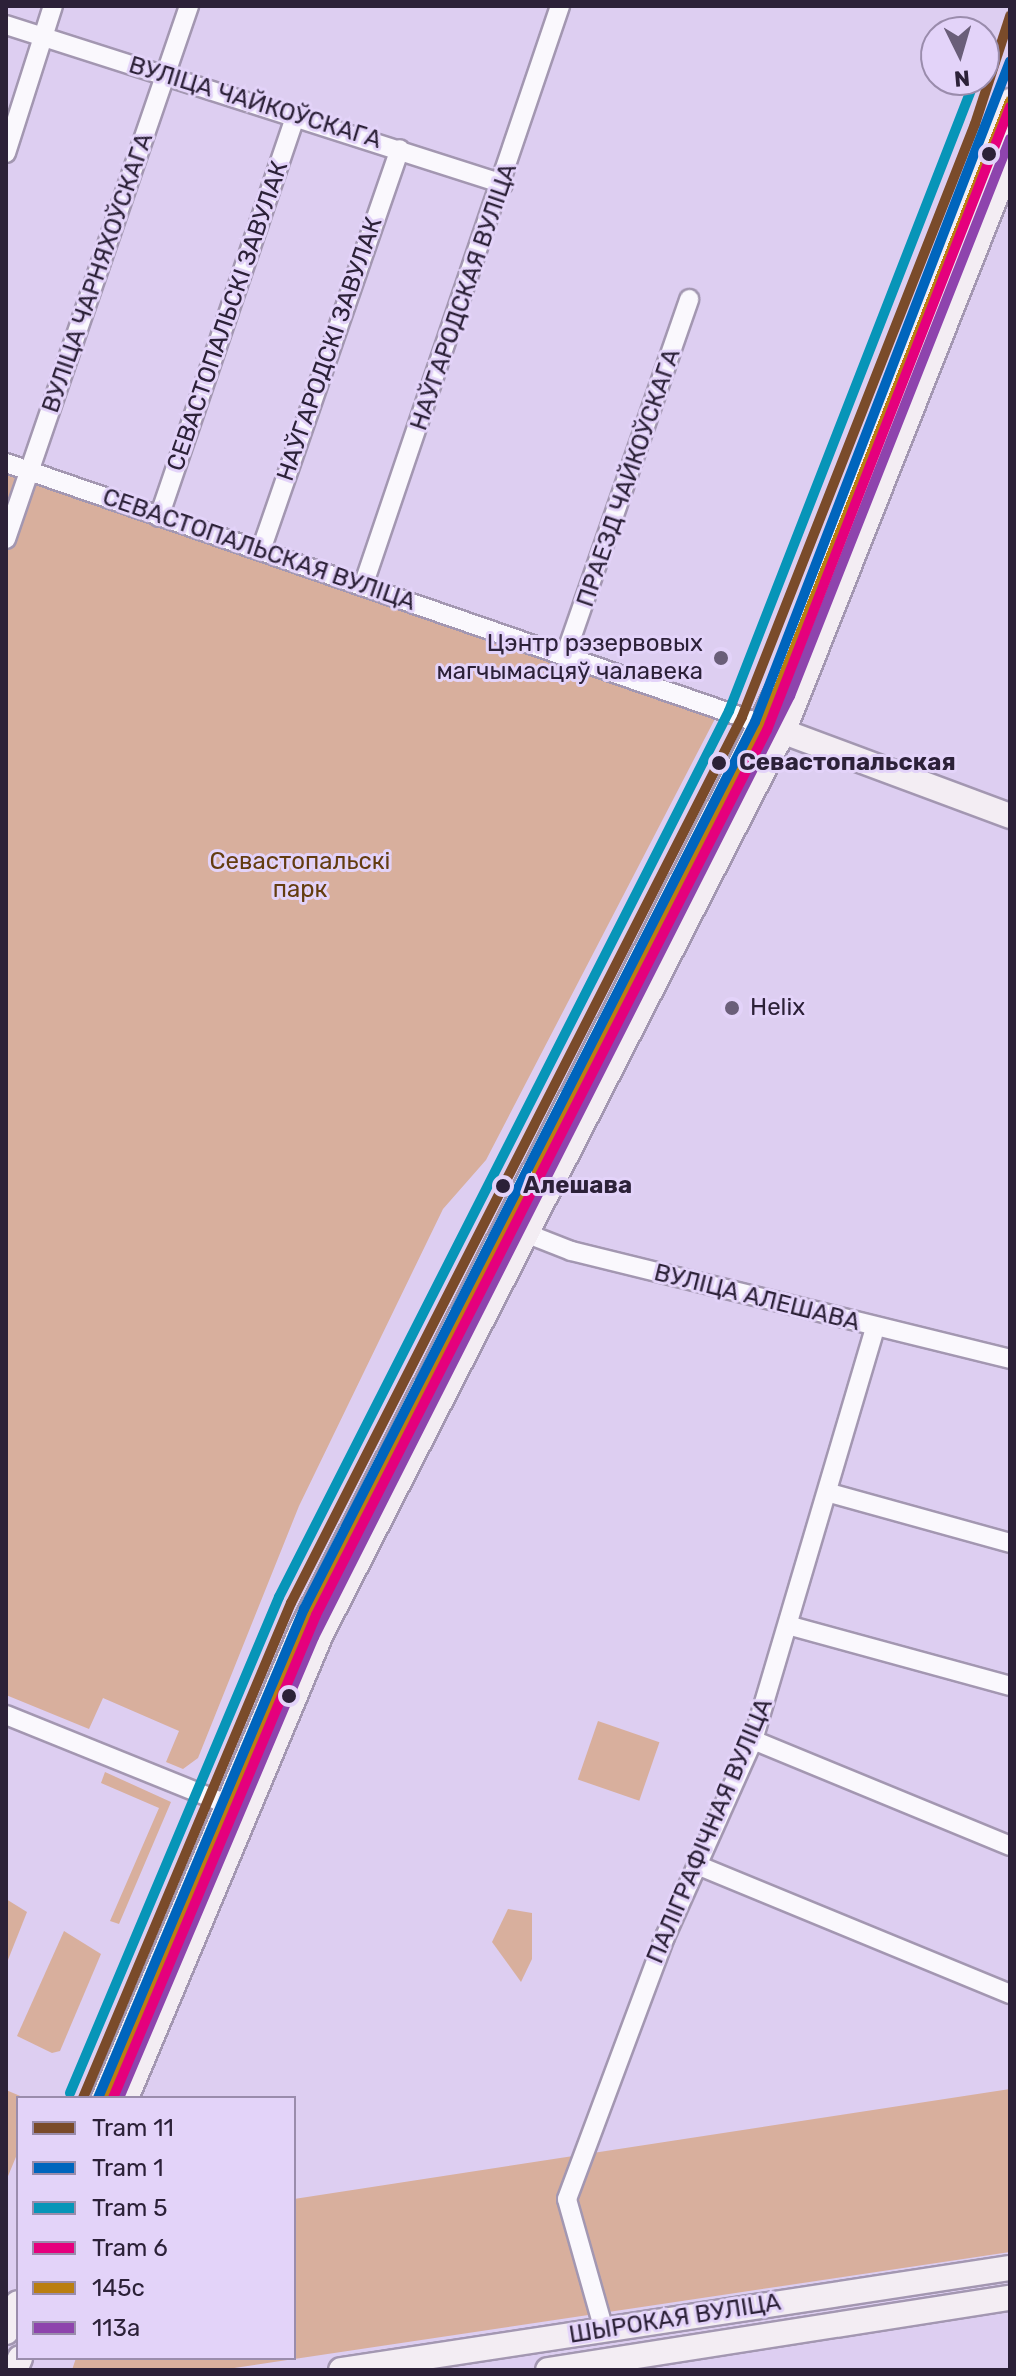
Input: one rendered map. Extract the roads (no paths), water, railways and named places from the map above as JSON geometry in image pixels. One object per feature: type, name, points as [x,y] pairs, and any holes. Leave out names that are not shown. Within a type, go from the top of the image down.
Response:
[{"type":"main road","points":[[772,728],[1010,101]]},
{"type":"main road","points":[[105,2096],[236,1807],[519,1231],[772,728],[1010,161]]},
{"type":"main road","points":[[772,728],[1010,816]]},
{"type":"main road","points":[[127,2096],[236,1807]]},
{"type":"main road","name":"ШЫРОКАЯ ВУЛІЦА","points":[[341,2370],[384,2367],[1010,2268]]},
{"type":"main road","name":"ШЫРОКАЯ ВУЛІЦА","points":[[548,2370],[1010,2298]]},
{"type":"main road","points":[[6,2332],[16,2308]]},
{"type":"street","points":[[6,153],[53,6]]},
{"type":"street","name":"ВУЛІЦА ЧАРНЯХОЎСКАГА","points":[[6,539],[189,6]]},
{"type":"street","name":"НАЎГАРОДСКАЯ ВУЛІЦА","points":[[363,586],[503,184],[560,6]]},
{"type":"street","name":"ВУЛІЦА ЧАЙКОЎСКАГА","points":[[6,25],[296,115],[503,184]]},
{"type":"street","name":"СЕВАСТОПАЛЬСКІ ЗАВУЛАК","points":[[159,517],[296,115]]},
{"type":"street","name":"НАЎГАРОДСКІ ЗАВУЛАК","points":[[261,550],[400,149]]},
{"type":"street","name":"ПРАЕЗД ЧАЙКОЎСКАГА","points":[[565,656],[689,299]]},
{"type":"street","name":"СЕВАСТОПАЛЬСКАЯ ВУЛІЦА","points":[[6,463],[772,728]]},
{"type":"street","name":"ВУЛІЦА АЛЕШАВА","points":[[519,1231],[875,1327],[1010,1359]]},
{"type":"street","name":"ПАЛІГРАФІЧНАЯ ВУЛІЦА","points":[[604,2330],[567,2199],[697,1865],[753,1740],[791,1626],[875,1327]]},
{"type":"street","points":[[830,1493],[1010,1543]]},
{"type":"street","points":[[791,1626],[1010,1686]]},
{"type":"street","points":[[6,1715],[236,1807]]},
{"type":"street","points":[[753,1740],[1010,1846]]},
{"type":"street","points":[[697,1865],[1010,1994]]},
{"type":"tram line","name":"11","points":[[84,2096],[291,1603],[742,717],[975,124],[1010,16]]},
{"type":"tram line","name":"1","points":[[99,2096],[304,1609],[755,722],[1010,61]]},
{"type":"tram line","name":"5","points":[[70,2093],[279,1597],[729,711],[969,96]]},
{"type":"tram line","name":"6","points":[[114,2096],[316,1615],[767,730],[1010,107]]},
{"type":"place","name":"Цэнтр рэзервовых магчымасцяў чалавека","points":[[721,658]]},
{"type":"place","name":"Севастопальская","points":[[719,763]]},
{"type":"place","name":"Helix","points":[[732,1008]]},
{"type":"place","name":"Алешава","points":[[503,1186]]},
{"type":"park label","name":"Севастопальскі парк","points":[[300,876]]}]
